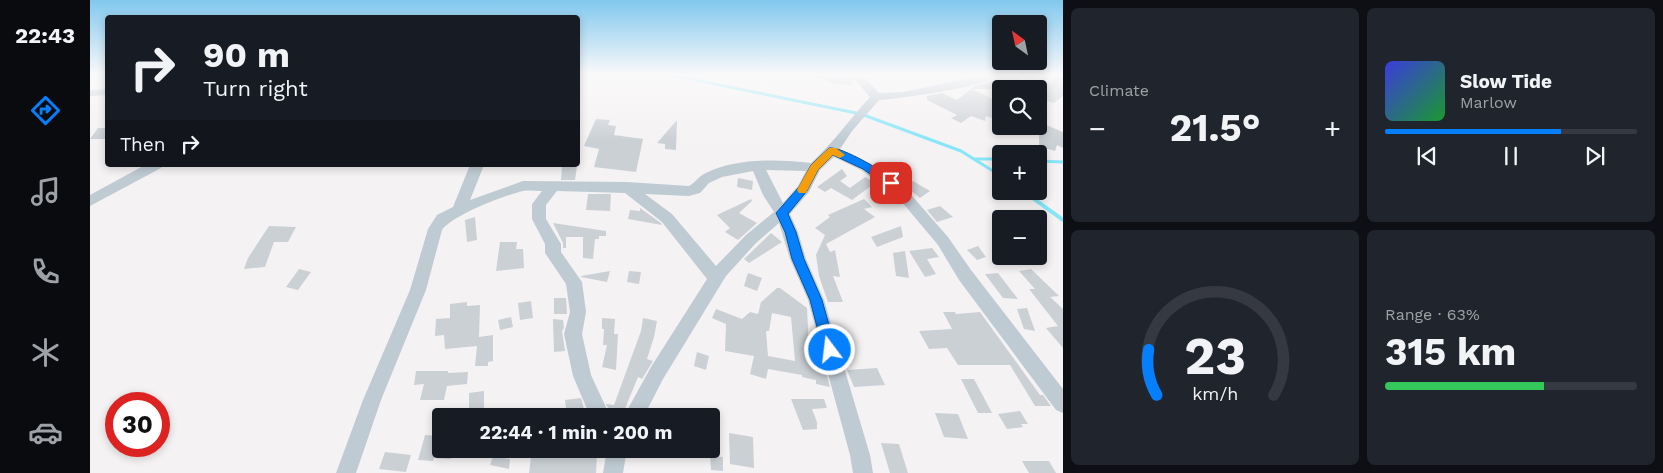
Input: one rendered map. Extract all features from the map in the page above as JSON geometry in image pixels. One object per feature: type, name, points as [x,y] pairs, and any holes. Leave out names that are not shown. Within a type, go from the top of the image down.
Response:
[{"type":"street","points":[[638,408],[656,373],[716,278],[729,261],[751,239],[782,213],[804,189],[814,168],[832,151],[848,128],[876,97]]},
{"type":"street","points":[[832,151],[866,167],[901,192],[943,241],[965,275],[1063,404]]},
{"type":"street","points":[[346,473],[372,400],[418,290],[435,229],[442,219],[459,210],[523,186],[627,187],[690,191],[696,190],[708,178],[732,171],[758,167],[801,166],[814,168]]},
{"type":"street","points":[[90,201],[152,167]]},
{"type":"street","points":[[459,210],[476,167]]},
{"type":"street","points":[[758,167],[770,195],[782,213],[791,232],[798,259],[816,300],[860,455],[863,473]]},
{"type":"street","points":[[549,186],[550,191],[539,204],[539,219],[553,244],[553,253],[574,282],[578,312],[573,334],[582,376],[596,408]]},
{"type":"street","points":[[627,187],[667,218],[716,278]]},
{"type":"street","points":[[613,473],[615,458]]},
{"type":"building","points":[[927,97],[951,97],[957,100],[961,97],[992,99],[992,118],[986,116],[985,121],[971,116],[961,123],[951,118],[957,115],[927,100]]},
{"type":"building","points":[[1047,97],[1062,97],[1054,103],[1047,101]]},
{"type":"building","points":[[596,119],[610,120],[608,125],[616,126],[614,135],[643,139],[636,172],[594,167],[599,149],[584,146]]},
{"type":"building","points":[[677,120],[676,150],[665,149],[665,144],[657,143]]},
{"type":"building","points":[[1047,125],[1063,132],[1063,148],[1057,145],[1055,151],[1047,148],[1047,145],[1039,145],[1039,135],[1047,135]]},
{"type":"building","points":[[98,128],[105,128],[105,139],[90,139]]},
{"type":"building","points":[[562,167],[577,167],[575,180],[561,180]]},
{"type":"building","points":[[842,169],[847,176],[840,181],[850,188],[865,177],[875,183],[852,200],[831,188],[825,192],[817,187]]},
{"type":"building","points":[[738,178],[753,181],[752,190],[737,187]]},
{"type":"building","points":[[913,181],[930,191],[920,198],[905,186]]},
{"type":"building","points":[[588,194],[611,194],[610,211],[586,210]]},
{"type":"building","points":[[751,199],[752,201],[739,213],[757,223],[738,240],[725,232],[730,228],[717,215]]},
{"type":"building","points":[[864,199],[872,207],[864,209],[875,217],[826,244],[830,252],[835,250],[840,277],[833,276],[843,302],[828,302],[819,276],[816,255],[825,235],[815,228],[830,217],[828,215]]},
{"type":"building","points":[[940,206],[953,217],[937,222],[927,210]]},
{"type":"building","points":[[640,208],[662,225],[628,219],[630,210],[640,211]]},
{"type":"building","points":[[475,217],[477,240],[467,242],[465,220]]},
{"type":"building","points":[[553,223],[606,231],[606,236],[599,236],[599,239],[595,239],[593,259],[583,258],[583,237],[566,237],[566,248],[563,248],[563,243]]},
{"type":"building","points":[[269,226],[296,227],[288,242],[274,242],[265,267],[244,269],[248,258]]},
{"type":"building","points":[[901,226],[903,237],[877,247],[871,237]]},
{"type":"building","points":[[771,233],[782,242],[749,263],[744,259]]},
{"type":"building","points":[[500,242],[517,242],[516,249],[523,249],[524,268],[496,271]]},
{"type":"building","points":[[978,246],[986,257],[977,260],[967,250]]},
{"type":"building","points":[[932,248],[939,257],[927,259],[936,274],[925,277],[909,251]]},
{"type":"building","points":[[905,251],[909,278],[896,276],[893,253]]},
{"type":"building","points":[[299,269],[311,272],[298,290],[286,287]]},
{"type":"building","points":[[1031,269],[1059,296],[1050,297],[1063,309],[1063,348],[1046,328],[1058,326],[1029,289],[1035,289],[1019,271]]},
{"type":"building","points":[[610,271],[607,282],[581,277],[581,276]]},
{"type":"building","points":[[629,271],[641,272],[639,284],[627,282]]},
{"type":"building","points":[[748,273],[762,278],[757,291],[744,286]]},
{"type":"building","points":[[998,273],[1018,299],[1003,298],[985,274]]},
{"type":"building","points":[[777,288],[780,288],[807,308],[809,350],[820,350],[830,387],[816,384],[816,380],[802,377],[802,375],[768,369],[766,379],[750,374],[754,356],[725,351],[726,324],[712,318],[716,309],[742,319],[750,312],[758,314],[761,302]],"holes":[[[772,313],[791,317],[795,361],[768,356],[766,331],[769,331]]]},
{"type":"building","points":[[554,298],[566,298],[567,314],[554,314]]},
{"type":"building","points":[[531,301],[533,318],[520,320],[518,303]]},
{"type":"building","points":[[467,302],[467,306],[480,305],[479,337],[493,335],[493,361],[488,362],[488,366],[475,366],[477,346],[445,349],[444,335],[435,336],[436,319],[450,318],[450,304]]},
{"type":"building","points":[[1027,308],[1035,331],[1024,329],[1017,309]]},
{"type":"building","points":[[943,312],[955,312],[956,314],[980,312],[1040,395],[1043,395],[1051,406],[1035,406],[1010,365],[958,365],[947,348],[929,349],[919,331],[952,329]]},
{"type":"building","points":[[511,317],[513,327],[500,330],[498,320]]},
{"type":"building","points":[[602,318],[615,319],[614,334],[618,334],[616,370],[602,367],[607,345],[603,345],[604,329],[602,329]]},
{"type":"building","points":[[643,318],[657,321],[647,359],[653,361],[642,379],[638,377],[625,408],[608,408],[606,404],[614,405],[641,331]]},
{"type":"building","points":[[553,319],[563,320],[564,328],[562,331],[565,351],[554,352]]},
{"type":"building","points":[[697,352],[709,356],[706,370],[694,366]]},
{"type":"building","points":[[877,368],[885,385],[854,387],[847,370]]},
{"type":"building","points":[[416,371],[468,372],[467,384],[447,386],[444,400],[420,400],[424,384],[414,385]]},
{"type":"building","points":[[961,379],[974,379],[992,413],[978,413]]},
{"type":"building","points":[[484,391],[484,408],[469,408],[469,393]]},
{"type":"building","points":[[581,398],[584,408],[566,408],[565,400]]},
{"type":"building","points":[[791,399],[824,399],[827,408],[812,409],[817,422],[817,429],[803,430]]},
{"type":"building","points":[[1020,411],[1028,424],[1021,424],[1023,427],[1007,429],[998,414]]},
{"type":"building","points":[[935,413],[958,414],[968,439],[944,437]]},
{"type":"building","points":[[729,433],[753,437],[754,468],[730,464]]},
{"type":"building","points":[[425,435],[432,435],[433,461],[418,460]]},
{"type":"building","points":[[881,443],[899,444],[908,473],[890,473]]},
{"type":"building","points":[[385,452],[411,455],[406,472],[379,469]]},
{"type":"building","points":[[723,457],[723,471],[711,470],[710,458]]},
{"type":"building","points":[[492,458],[510,459],[509,469],[490,465]]},
{"type":"building","points":[[531,458],[597,458],[596,473],[529,473]]},
{"type":"building","points":[[1022,461],[1049,461],[1056,473],[1029,473]]},
{"type":"waterway","points":[[779,97],[861,114],[961,151],[992,170]]},
{"type":"waterway","points":[[974,159],[992,159]]},
{"type":"waterway","points":[[1047,161],[1063,162]]},
{"type":"waterway","points":[[1035,200],[1063,220]]},
{"type":"slow traffic","points":[[803,190],[814,168],[832,151],[840,155]]},
{"type":"route","points":[[830,350],[816,300],[798,259],[791,232],[782,213],[804,189],[814,168],[832,151],[866,167],[891,183]]}]
